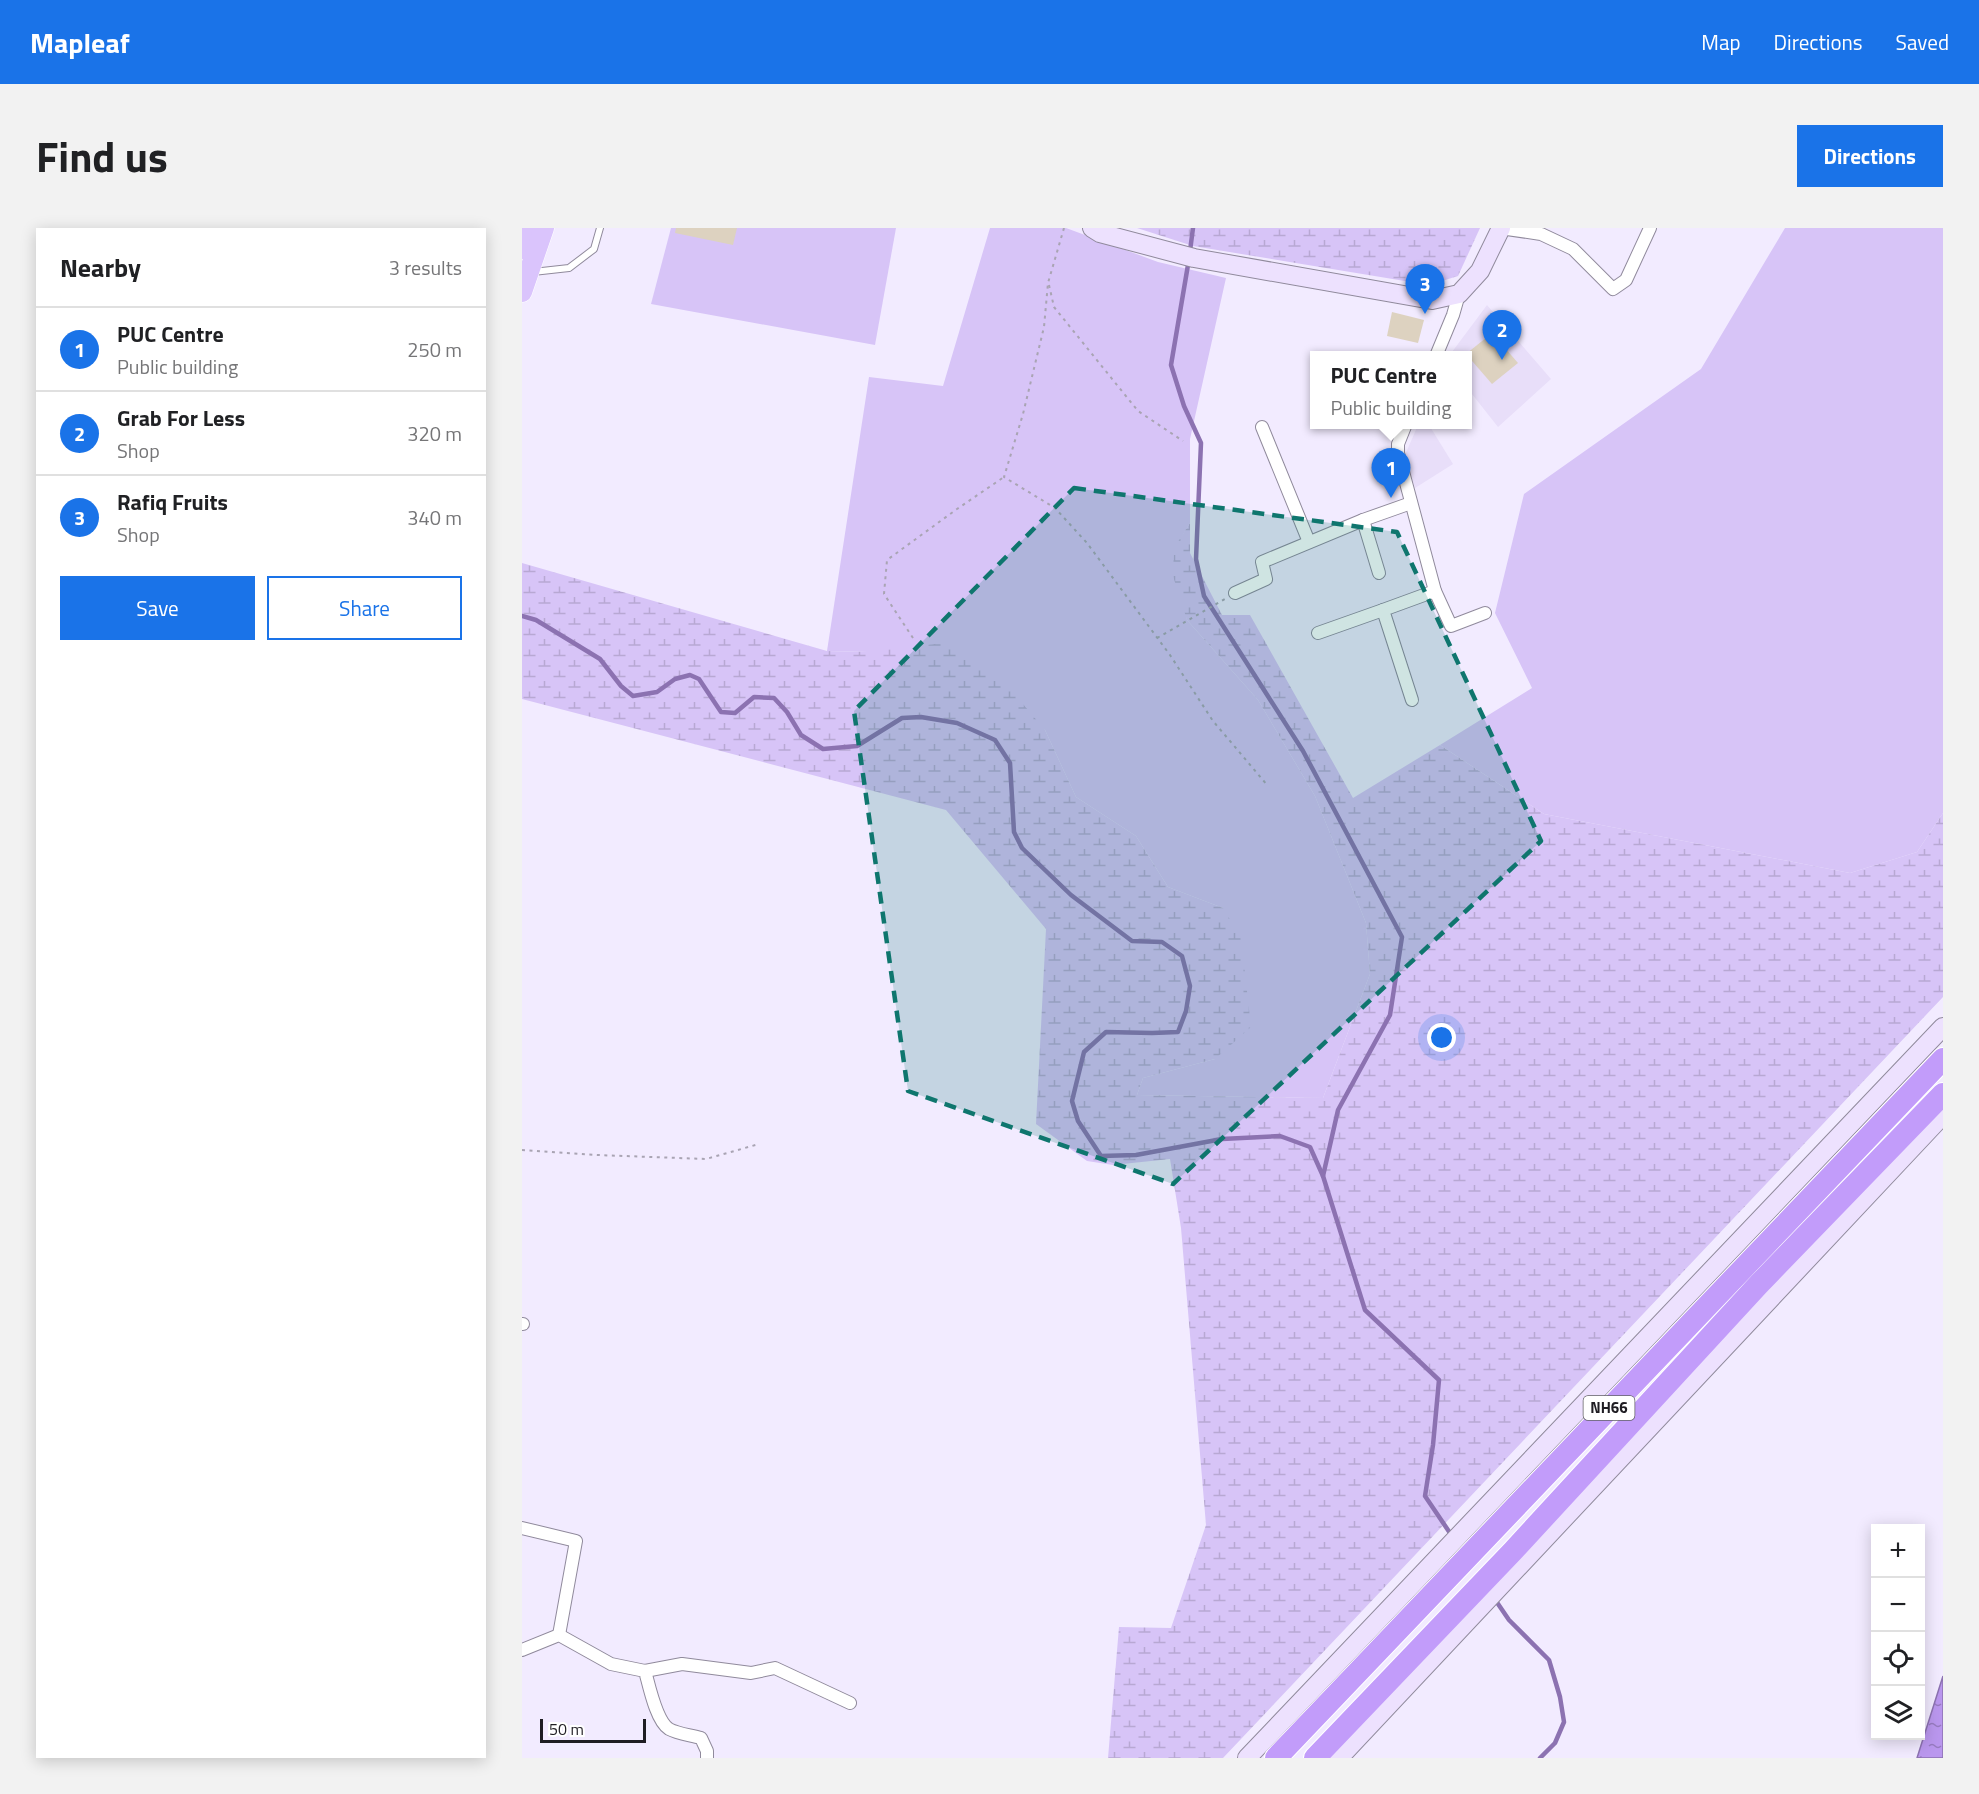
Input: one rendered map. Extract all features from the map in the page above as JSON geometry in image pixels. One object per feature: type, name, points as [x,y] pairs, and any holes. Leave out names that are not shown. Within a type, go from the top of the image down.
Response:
[{"type":"highway","name":"NH66","points":[[1276,1758],[1943,1059]]},
{"type":"highway","name":"NH66","points":[[1315,1758],[1513,1551],[1759,1284],[1943,1094]]},
{"type":"main road","points":[[522,249],[529,228]]},
{"type":"main road","points":[[522,292],[544,228]]},
{"type":"street","points":[[1092,228],[1100,233],[1188,257],[1432,300],[1459,294]]},
{"type":"street","points":[[1438,351],[1459,294],[1480,271],[1501,228],[1541,234],[1573,249],[1613,289],[1626,280],[1650,228]]},
{"type":"street","points":[[1262,426],[1309,542]]},
{"type":"street","points":[[1404,429],[1398,444],[1398,453],[1436,591],[1451,626],[1485,613]]},
{"type":"street","points":[[1235,593],[1266,579],[1263,562],[1363,520],[1411,503]]},
{"type":"street","points":[[1363,520],[1378,573]]},
{"type":"street","points":[[1318,633],[1436,591]]},
{"type":"street","points":[[1383,610],[1412,700]]},
{"type":"street","points":[[1247,1758],[1943,1027]]},
{"type":"street","points":[[1339,1758],[1943,1115]]},
{"type":"street","points":[[522,1528],[576,1542],[559,1635]]},
{"type":"street","points":[[522,1650],[559,1635]]},
{"type":"street","points":[[559,1635],[611,1664],[645,1671],[682,1664],[751,1673],[775,1668],[850,1702]]},
{"type":"street","points":[[645,1671],[662,1721],[668,1728],[701,1738],[707,1751],[707,1758]]},
{"type":"lane","points":[[528,273],[569,268],[594,249],[600,228]]},
{"type":"path","points":[[913,638],[884,594],[887,560],[957,508],[1004,477],[1023,414],[1044,327],[1048,283],[1064,228]]},
{"type":"path","points":[[1048,283],[1054,307],[1138,411],[1183,441]]},
{"type":"path","points":[[1004,477],[1055,508],[1087,543],[1157,638],[1213,720],[1268,786]]},
{"type":"path","points":[[1157,638],[1235,593]]},
{"type":"path","points":[[522,1150],[706,1159],[759,1144]]},
{"type":"highlighted area","points":[[1074,488],[1397,532],[1541,841],[1173,1184],[908,1091],[854,711]]},
{"type":"shaded area","points":[[1487,305],[1551,379],[1498,427],[1472,394],[1472,351],[1453,351]]},
{"type":"shaded area","points":[[1416,429],[1431,429],[1453,464],[1415,488],[1405,455]]},
{"type":"green space","points":[[671,228],[896,228],[875,345],[651,304]]},
{"type":"green space","points":[[990,228],[1066,228],[1158,262],[1226,278],[1190,439],[1190,523],[1175,548],[1187,620],[1258,700],[1315,796],[1366,923],[1370,974],[1323,1098],[1137,1095],[1143,1078],[1215,1059],[1223,908],[1168,887],[1136,836],[1076,797],[1045,730],[867,652],[827,651],[869,377],[943,386]]},
{"type":"green space","points":[[1137,228],[1480,228],[1458,276],[1429,285],[1193,246]]},
{"type":"green space","points":[[1785,228],[1943,228],[1943,813],[1917,852],[1850,873],[1544,814],[1440,745],[1532,688],[1495,613],[1524,494],[1701,369]]},
{"type":"green space","points":[[1190,523],[1190,553],[1222,615],[1250,615],[1353,798],[1440,745],[1544,814],[1850,873],[1917,852],[1943,813],[1943,997],[1223,1758],[1108,1758],[1119,1627],[1171,1628],[1206,1525],[1181,1228],[1170,1159],[1113,1165],[1087,1161],[1036,1124],[1046,929],[946,810],[522,699],[522,563],[827,651],[867,652],[943,643],[995,671],[1045,730],[1076,797],[1136,836],[1168,887],[1223,908],[1241,938],[1251,1027],[1215,1059],[1143,1078],[1137,1095],[1323,1098],[1370,974],[1366,923],[1315,796],[1258,700],[1187,620],[1173,576],[1174,548]]},
{"type":"water","points":[[1943,1676],[1943,1758],[1917,1758],[1923,1740],[1925,1740],[1925,1733]]},
{"type":"building","points":[[676,228],[737,228],[733,245],[675,233]]},
{"type":"building","points":[[1392,312],[1424,320],[1418,343],[1387,336]]},
{"type":"building","points":[[1492,333],[1518,363],[1492,384],[1472,361],[1472,351],[1470,351]]},
{"type":"waterway","points":[[1190,251],[1193,228]]},
{"type":"waterway","points":[[1189,259],[1171,365],[1184,406],[1201,443],[1196,559],[1204,596],[1303,751],[1402,937],[1390,1015],[1338,1110],[1323,1176]]},
{"type":"waterway","points":[[522,616],[536,620],[600,659],[621,686],[633,696],[657,692],[675,679],[690,675],[699,679],[721,712],[735,713],[754,697],[774,698],[787,712],[801,735],[823,749],[857,746],[902,718],[921,717],[957,723],[995,740],[1010,763],[1014,832],[1022,848],[1071,895],[1132,941],[1162,942],[1182,956],[1190,986],[1186,1011],[1178,1032],[1106,1032],[1084,1052],[1072,1101],[1078,1121],[1101,1156],[1136,1155],[1222,1139],[1280,1136],[1310,1147],[1323,1176],[1365,1310],[1439,1380],[1433,1445],[1425,1496],[1452,1536]]},
{"type":"waterway","points":[[1494,1598],[1509,1620],[1549,1660],[1560,1697],[1564,1722],[1555,1743],[1540,1758]]},
{"type":"place","name":"Rafiq Fruits","points":[[1425,314]]},
{"type":"place","name":"Grab For Less","points":[[1502,360]]},
{"type":"place","name":"PUC Centre","points":[[1391,498]]}]
